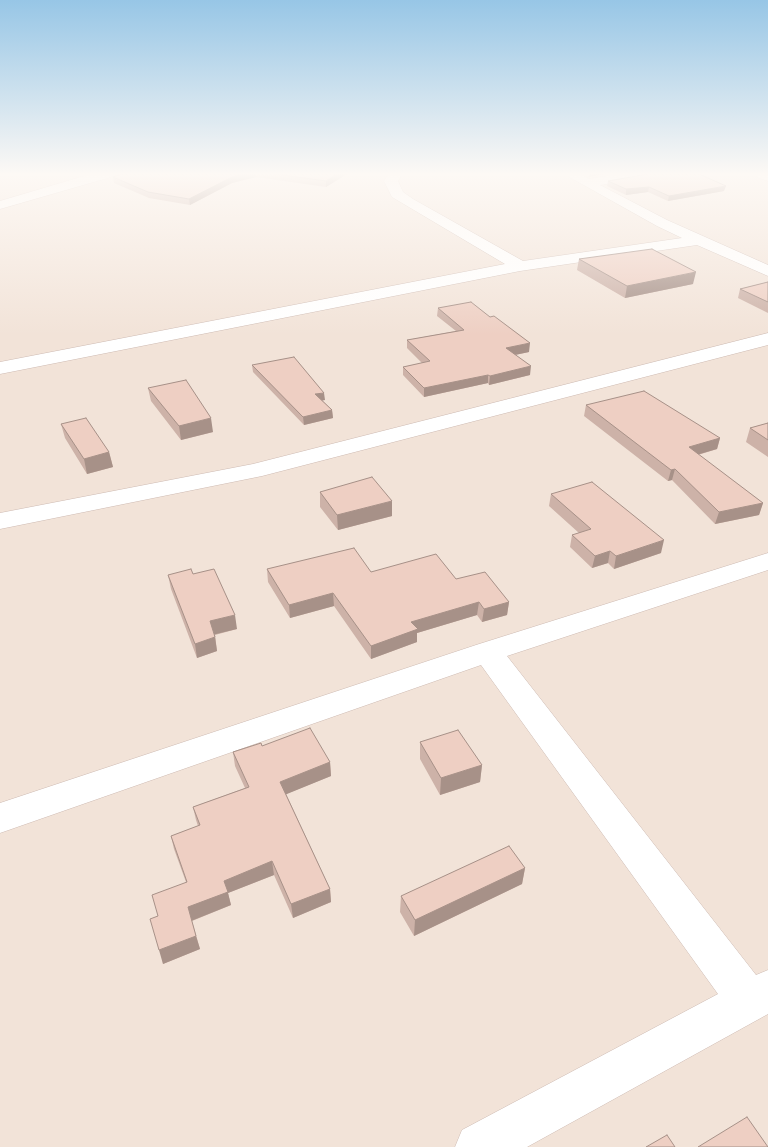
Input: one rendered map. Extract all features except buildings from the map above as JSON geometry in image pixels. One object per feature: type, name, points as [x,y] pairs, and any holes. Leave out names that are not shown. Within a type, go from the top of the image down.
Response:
[{"type":"street","points":[[453,228],[520,266]]},
{"type":"street","points":[[673,228],[697,240],[768,270]]},
{"type":"street","points":[[0,368],[520,266],[697,240]]},
{"type":"street","points":[[0,521],[254,471],[768,340]]},
{"type":"street","points":[[0,818],[487,652],[768,561]]},
{"type":"street","points":[[479,1147],[758,996],[487,652]]},
{"type":"shaded area","points":[[0,228],[768,228],[768,1147],[0,1147]]}]
